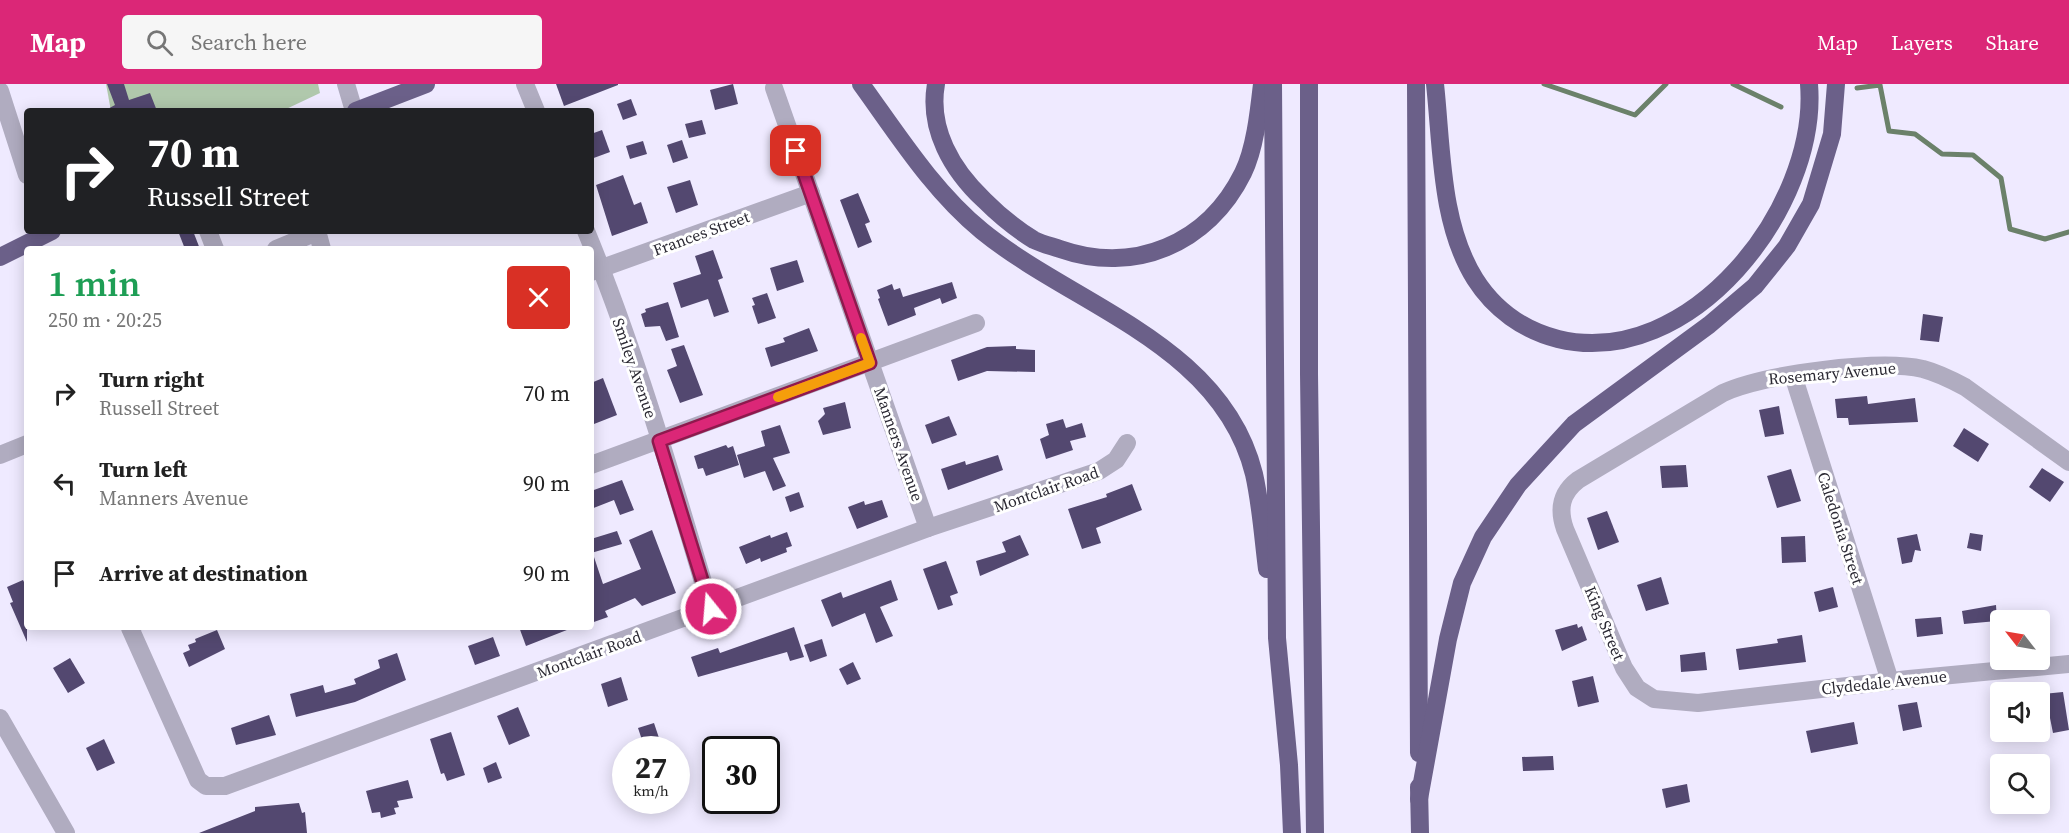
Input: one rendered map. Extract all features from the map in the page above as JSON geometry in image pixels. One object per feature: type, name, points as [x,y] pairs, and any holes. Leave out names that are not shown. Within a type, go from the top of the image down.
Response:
[{"type":"highway","points":[[363,108],[426,84]]},
{"type":"highway","points":[[861,84],[919,164],[964,215],[1013,254],[1156,343],[1207,387],[1226,412],[1254,474],[1276,638],[1289,765],[1292,833]]},
{"type":"highway","points":[[936,84],[933,99],[943,145],[963,180],[1002,217],[1036,241],[1078,255],[1122,259],[1155,254],[1192,234],[1218,208],[1243,172],[1258,116],[1262,84]]},
{"type":"highway","points":[[1273,84],[1276,638]]},
{"type":"highway","points":[[1308,84],[1315,833]]},
{"type":"highway","points":[[1416,84],[1420,833]]},
{"type":"highway","points":[[1435,84],[1450,212],[1465,259],[1474,277],[1500,309],[1530,329],[1566,341],[1601,343],[1640,336],[1672,321],[1708,296],[1744,261],[1774,218],[1795,171],[1808,117],[1809,84]]},
{"type":"highway","points":[[1419,799],[1448,639],[1462,583],[1483,537],[1518,485],[1574,424],[1709,325],[1755,286],[1787,246],[1811,204],[1832,134],[1836,84]]},
{"type":"highway","points":[[0,257],[44,234]]},
{"type":"street","points":[[346,84],[354,108]]},
{"type":"street","points":[[525,84],[535,108]]},
{"type":"street","name":"Manners Avenue","points":[[774,88],[928,528]]},
{"type":"street","points":[[0,91],[24,166]]},
{"type":"street","name":"Frances Street","points":[[596,270],[811,193]]},
{"type":"street","points":[[287,246],[319,237]]},
{"type":"street","name":"Smiley Avenue","points":[[596,270],[659,441],[711,609]]},
{"type":"street","points":[[594,464],[976,323]]},
{"type":"street","name":"Rosemary Avenue","points":[[1564,495],[1584,476],[1712,398],[1749,383],[1792,375],[1883,366],[1935,372],[1965,387],[2069,462]]},
{"type":"street","name":"Caledonia Street","points":[[1792,375],[1890,681]]},
{"type":"street","name":"Montclair Road","points":[[132,630],[194,771],[206,786],[214,788],[225,786],[928,528],[1099,471],[1116,460],[1127,443]]},
{"type":"street","points":[[0,455],[24,445]]},
{"type":"street","name":"King Street","points":[[1564,495],[1561,511],[1565,529],[1631,679],[1637,687],[1654,699],[1698,703]]},
{"type":"street","name":"Clydedale Avenue","points":[[1698,703],[1890,681],[2069,664]]},
{"type":"street","points":[[0,718],[59,831]]},
{"type":"green space","points":[[106,84],[318,84],[320,93],[288,108],[110,108]]},
{"type":"building","points":[[107,84],[124,84],[129,100],[150,93],[156,108],[110,108],[115,105]]},
{"type":"building","points":[[556,84],[618,84],[618,85],[564,106]]},
{"type":"building","points":[[733,84],[738,104],[715,110],[710,90]]},
{"type":"building","points":[[631,99],[637,115],[623,120],[617,104]]},
{"type":"building","points":[[702,120],[706,134],[689,138],[685,124]]},
{"type":"building","points":[[602,130],[610,152],[594,158],[594,133]]},
{"type":"building","points":[[682,140],[688,158],[673,163],[667,145]]},
{"type":"building","points":[[643,141],[647,154],[630,159],[626,146]]},
{"type":"building","points":[[623,175],[634,205],[641,202],[648,223],[612,236],[596,185]]},
{"type":"building","points":[[690,180],[698,205],[676,213],[667,187]]},
{"type":"building","points":[[858,193],[870,222],[865,224],[872,242],[858,248],[840,200]]},
{"type":"building","points":[[179,234],[194,234],[199,246],[184,246]]},
{"type":"building","points":[[713,250],[723,278],[718,280],[729,312],[714,317],[708,299],[681,308],[673,283],[701,274],[695,256]]},
{"type":"building","points":[[797,260],[804,282],[777,291],[770,268]]},
{"type":"building","points":[[952,282],[957,298],[942,304],[940,298],[914,308],[916,315],[888,326],[877,290],[892,284],[894,290],[900,288],[903,297]]},
{"type":"building","points":[[767,293],[776,318],[758,324],[752,298]]},
{"type":"building","points":[[668,302],[679,337],[666,341],[660,326],[645,327],[641,314],[646,312],[645,309]]},
{"type":"building","points":[[1923,314],[1943,317],[1939,342],[1920,340]]},
{"type":"building","points":[[809,328],[818,351],[771,367],[765,348],[785,342],[783,338]]},
{"type":"building","points":[[684,345],[703,395],[680,403],[667,370],[677,366],[671,349]]},
{"type":"building","points":[[1016,346],[1016,349],[1035,350],[1035,372],[987,371],[958,381],[951,360],[987,347]]},
{"type":"building","points":[[603,378],[617,415],[594,424],[594,382]]},
{"type":"building","points":[[1867,396],[1868,404],[1915,398],[1918,422],[1849,425],[1848,418],[1837,418],[1835,399]]},
{"type":"building","points":[[845,402],[851,428],[823,435],[818,421],[825,414],[823,408]]},
{"type":"building","points":[[1779,406],[1784,434],[1765,437],[1759,410]]},
{"type":"building","points":[[949,416],[957,435],[932,444],[925,425]]},
{"type":"building","points":[[1063,419],[1066,428],[1082,423],[1086,437],[1070,441],[1073,450],[1046,459],[1040,439],[1049,435],[1046,424]]},
{"type":"building","points":[[780,425],[790,453],[773,458],[786,486],[773,491],[765,471],[744,478],[737,455],[765,446],[761,431]]},
{"type":"building","points":[[1964,428],[1989,444],[1978,462],[1953,446]]},
{"type":"building","points":[[726,445],[728,448],[733,446],[739,465],[706,476],[703,468],[698,469],[694,456]]},
{"type":"building","points":[[998,455],[1003,470],[948,490],[941,469],[965,461],[966,465]]},
{"type":"building","points":[[1686,465],[1688,487],[1662,488],[1660,466]]},
{"type":"building","points":[[2042,468],[2064,482],[2050,502],[2029,487]]},
{"type":"building","points":[[1791,469],[1801,501],[1777,508],[1767,476]]},
{"type":"building","points":[[622,480],[634,510],[620,515],[614,500],[594,508],[594,490]]},
{"type":"building","points":[[1132,484],[1142,510],[1096,528],[1101,543],[1082,549],[1068,509],[1107,497],[1106,494]]},
{"type":"building","points":[[799,492],[804,507],[790,512],[785,497]]},
{"type":"building","points":[[882,500],[888,517],[857,529],[848,507],[864,501],[865,505]]},
{"type":"building","points":[[1607,511],[1619,542],[1598,550],[1587,518]]},
{"type":"building","points":[[652,530],[676,593],[642,606],[635,598],[605,611],[608,617],[594,622],[594,557],[603,584],[641,569],[629,540]]},
{"type":"building","points":[[617,531],[622,544],[594,552],[594,538]]},
{"type":"building","points":[[787,532],[792,546],[786,548],[787,552],[761,562],[760,558],[746,564],[739,547],[770,535],[771,538]]},
{"type":"building","points":[[1970,533],[1983,535],[1981,551],[1967,548]]},
{"type":"building","points":[[1917,534],[1921,551],[1915,550],[1912,562],[1902,564],[1897,538]]},
{"type":"building","points":[[1020,535],[1029,555],[980,576],[976,561],[1006,552],[1002,542]]},
{"type":"building","points":[[1805,536],[1806,562],[1782,563],[1781,537]]},
{"type":"building","points":[[946,561],[958,593],[950,596],[953,605],[938,610],[923,569]]},
{"type":"building","points":[[1661,577],[1669,604],[1646,611],[1637,585]]},
{"type":"building","points":[[23,580],[24,582],[24,630],[27,630],[27,642],[10,603],[13,602],[7,587]]},
{"type":"building","points":[[891,580],[898,600],[880,607],[893,636],[876,643],[865,613],[832,627],[821,600],[841,592],[843,598]]},
{"type":"building","points":[[1833,587],[1838,607],[1819,612],[1814,592]]},
{"type":"building","points":[[1996,605],[1996,610],[1990,610],[1990,622],[1964,624],[1962,611]]},
{"type":"building","points":[[1941,617],[1943,634],[1917,637],[1915,619]]},
{"type":"building","points":[[1577,624],[1578,628],[1582,626],[1587,640],[1562,651],[1555,630]]},
{"type":"building","points":[[794,627],[804,657],[790,661],[787,652],[698,677],[691,657],[718,648],[720,653]]},
{"type":"building","points":[[217,630],[225,649],[189,667],[183,653],[190,650],[188,645],[196,642],[195,639]]},
{"type":"building","points":[[520,630],[567,630],[526,646]]},
{"type":"building","points":[[1802,635],[1806,662],[1739,670],[1736,649],[1778,643],[1777,639]]},
{"type":"building","points":[[493,637],[500,656],[475,665],[468,646]]},
{"type":"building","points":[[822,639],[827,656],[810,662],[804,645]]},
{"type":"building","points":[[1705,652],[1707,670],[1681,672],[1680,655]]},
{"type":"building","points":[[397,653],[406,680],[355,702],[296,717],[290,694],[323,685],[325,693],[356,684],[354,679],[380,668],[378,660]]},
{"type":"building","points":[[70,658],[85,683],[68,693],[53,668]]},
{"type":"building","points":[[853,662],[861,679],[847,685],[839,669]]},
{"type":"building","points":[[1593,676],[1599,702],[1578,707],[1572,681]]},
{"type":"building","points":[[621,677],[628,700],[608,707],[601,684]]},
{"type":"building","points":[[2063,692],[2069,730],[2053,733],[2050,718],[2050,693]]},
{"type":"building","points":[[1917,702],[1922,727],[1903,731],[1898,705]]},
{"type":"building","points":[[518,707],[530,736],[509,745],[497,716]]},
{"type":"building","points":[[269,715],[276,735],[236,745],[231,728]]},
{"type":"building","points":[[1854,722],[1858,744],[1811,753],[1806,731]]},
{"type":"building","points":[[654,723],[658,736],[641,736],[638,728]]},
{"type":"building","points":[[451,732],[465,775],[447,781],[444,773],[441,774],[430,739]]},
{"type":"building","points":[[104,739],[115,763],[97,771],[86,748]]},
{"type":"building","points":[[1553,756],[1554,770],[1523,771],[1522,757]]},
{"type":"building","points":[[496,762],[502,778],[488,783],[483,768]]},
{"type":"building","points":[[408,780],[413,798],[397,801],[399,807],[394,808],[396,814],[381,818],[380,812],[372,813],[366,791]]},
{"type":"building","points":[[1687,784],[1690,802],[1666,808],[1662,789]]},
{"type":"building","points":[[299,803],[302,813],[305,812],[307,833],[199,833],[255,811],[255,807]]},
{"type":"waterway","points":[[1544,84],[1635,115],[1666,84]]},
{"type":"waterway","points":[[1733,84],[1781,107]]},
{"type":"waterway","points":[[1857,88],[1880,85],[1889,131],[1915,134],[1942,154],[1973,155],[2001,178],[2010,229],[2045,239],[2069,232]]},
{"type":"slow traffic","points":[[778,397],[870,363],[861,338]]},
{"type":"route","points":[[711,609],[659,441],[870,363],[796,151]]}]
